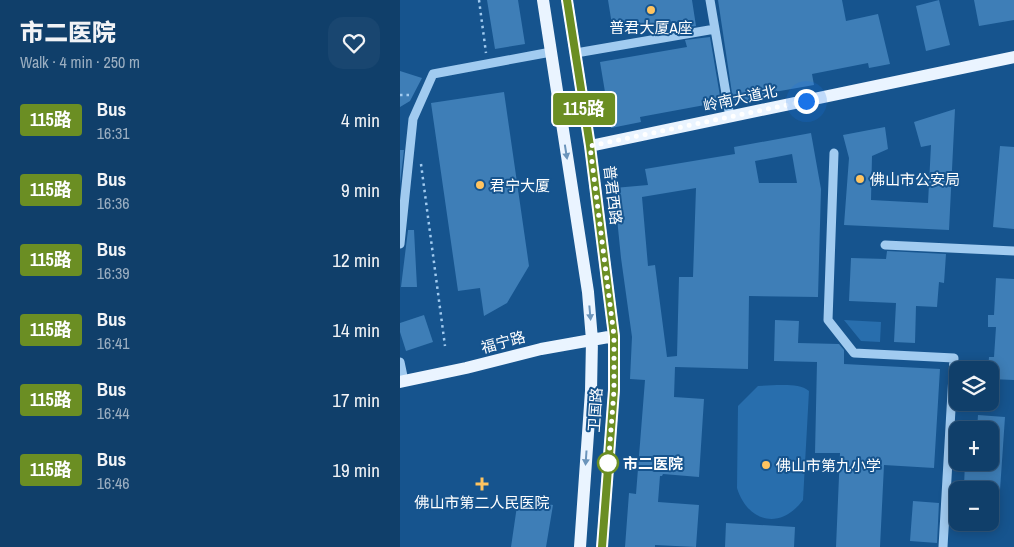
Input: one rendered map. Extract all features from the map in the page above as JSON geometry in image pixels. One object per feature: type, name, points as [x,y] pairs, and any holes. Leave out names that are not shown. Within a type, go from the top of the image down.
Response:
[{"type":"main road","points":[[543,0],[588,292],[592,340]]},
{"type":"main road","name":"普君西路","points":[[567,0],[590,146],[614,336]]},
{"type":"main road","name":"岭南大道北","points":[[590,146],[1014,57]]},
{"type":"main road","name":"福宁路","points":[[402,381],[466,368],[541,349],[614,336]]},
{"type":"main road","name":"卫国路","points":[[602,547],[614,390],[614,336]]},
{"type":"main road","name":"卫国路","points":[[580,547],[591,391],[592,340]]},
{"type":"street","points":[[710,0],[730,117]]},
{"type":"street","points":[[576,53],[715,29]]},
{"type":"street","points":[[400,244],[413,119],[433,74],[551,52]]},
{"type":"street","points":[[834,153],[828,320],[854,353],[954,358],[943,547]]},
{"type":"street","points":[[885,245],[1014,251]]},
{"type":"street","points":[[400,362],[402,381]]},
{"type":"path","points":[[479,0],[488,64]]},
{"type":"path","points":[[421,163],[445,346]]},
{"type":"shaded area","points":[[844,320],[881,322],[880,342],[861,341]]},
{"type":"shaded area","points":[[758,386],[798,386],[809,391],[803,500],[794,510],[785,516],[775,519],[757,515],[749,509],[742,500],[737,488],[738,406]]},
{"type":"building","points":[[487,0],[518,0],[525,44],[495,49]]},
{"type":"building","name":"普君大厦A座","points":[[608,0],[692,0],[696,26],[683,28],[682,21],[613,31]]},
{"type":"building","points":[[718,0],[842,0],[846,21],[878,14],[890,64],[869,68],[868,63],[812,74],[814,85],[763,94],[764,97],[736,102],[733,100]]},
{"type":"building","points":[[939,0],[950,45],[926,51],[916,6]]},
{"type":"building","points":[[974,0],[1014,0],[1014,20],[979,26]]},
{"type":"building","points":[[710,37],[721,102],[640,117],[641,122],[611,128],[600,62],[687,47],[685,40]]},
{"type":"building","points":[[400,71],[422,78],[410,101],[400,107]]},
{"type":"building","name":"君宁大厦","points":[[504,92],[529,266],[507,303],[484,316],[480,288],[458,291],[431,103]]},
{"type":"building","name":"佛山市公安局","points":[[955,109],[949,230],[844,225],[849,158],[843,135],[885,127],[888,149],[872,156],[871,200],[928,203],[931,145],[921,147],[914,122]]},
{"type":"building","points":[[811,133],[821,189],[818,297],[749,296],[748,369],[675,367],[674,397],[704,399],[699,477],[663,474],[660,476],[658,502],[699,505],[696,547],[655,545],[655,547],[625,547],[629,493],[636,494],[645,380],[630,379],[632,337],[614,188],[648,185],[645,169],[735,154],[734,147]],"holes":[[[792,154],[797,183],[759,183],[755,161]],[[696,188],[693,277],[679,277],[677,356],[667,357],[655,265],[648,266],[642,197]]]},
{"type":"building","points":[[1000,146],[1014,147],[1014,229],[993,227]]},
{"type":"building","points":[[400,150],[404,150],[400,184]]},
{"type":"building","points":[[408,230],[414,230],[417,287],[401,287]]},
{"type":"building","points":[[887,251],[946,254],[944,283],[939,282],[937,307],[916,306],[915,343],[894,342],[896,303],[849,301],[851,258],[886,259]]},
{"type":"building","points":[[996,278],[1014,279],[1014,380],[999,379],[999,361],[989,361],[989,357],[994,357],[996,327],[988,327],[988,315],[994,315]]},
{"type":"building","points":[[424,315],[433,342],[406,351],[400,332],[400,323]]},
{"type":"building","points":[[775,320],[799,321],[798,343],[839,344],[844,350],[844,364],[940,369],[934,468],[884,465],[880,547],[836,547],[840,453],[815,453],[817,362],[774,361]]},
{"type":"building","points":[[978,415],[1005,417],[1000,490],[999,481],[964,481],[965,471],[999,471],[999,421],[978,421]]},
{"type":"building","points":[[518,499],[553,505],[546,547],[511,547]]},
{"type":"building","points":[[913,501],[939,503],[937,543],[910,541]]},
{"type":"building","points":[[726,523],[795,527],[794,547],[725,547]]},
{"type":"bus line","name":"115路","points":[[567,0],[590,146],[614,336],[614,390],[602,547]]},
{"type":"place","name":"普君大厦A座","points":[[651,10]]},
{"type":"place","name":"佛山市公安局","points":[[860,179]]},
{"type":"place","name":"君宁大厦","points":[[480,185]]},
{"type":"place","name":"市二医院","points":[[608,463]]},
{"type":"place","name":"佛山市第九小学","points":[[766,465]]},
{"type":"place","name":"佛山市第二人民医院","points":[[482,484]]},
{"type":"route","points":[[608,463],[608,469],[614,390],[614,336],[590,146],[806,101]]}]
